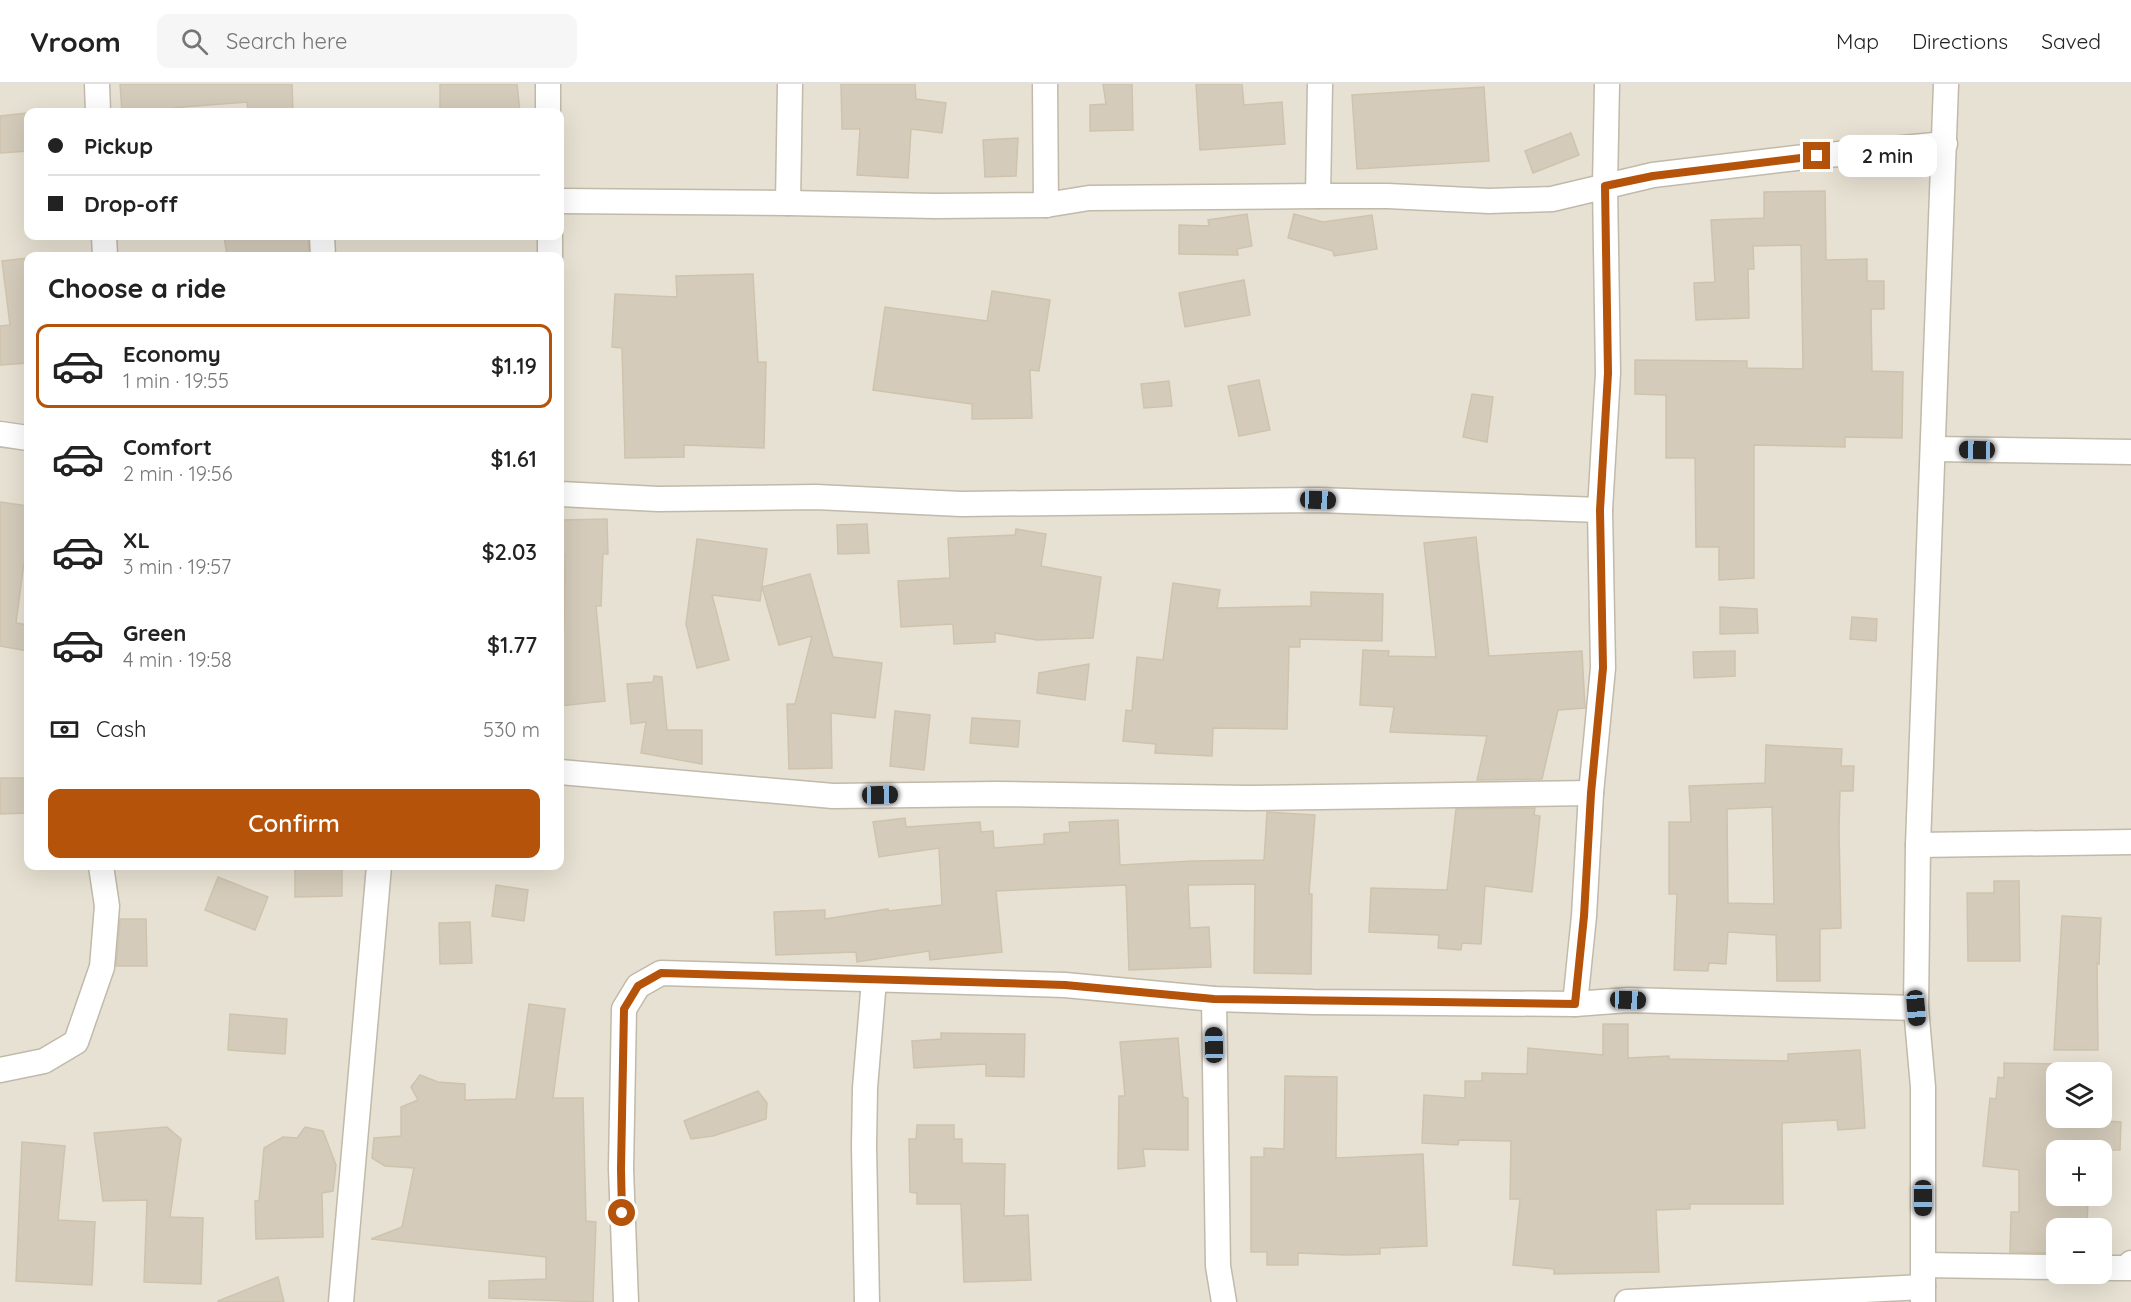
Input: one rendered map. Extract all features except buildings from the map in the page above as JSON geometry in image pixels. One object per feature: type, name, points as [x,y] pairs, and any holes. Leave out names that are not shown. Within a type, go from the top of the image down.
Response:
[{"type":"street","points":[[97,84],[98,108]]},
{"type":"street","points":[[548,84],[548,108]]},
{"type":"street","points":[[788,203],[790,84]]},
{"type":"street","points":[[1045,84],[1046,205]]},
{"type":"street","points":[[1318,195],[1320,84]]},
{"type":"street","points":[[1575,1004],[1603,668],[1600,510],[1608,373],[1605,186],[1607,84]]},
{"type":"street","points":[[1923,1285],[1923,1087],[1916,1008],[1918,845],[1946,84]]},
{"type":"street","points":[[564,201],[935,206],[1046,205],[1089,198],[1318,195],[1489,201],[1531,200],[1585,193],[1605,186],[1653,176],[1945,144]]},
{"type":"street","points":[[0,434],[24,437]]},
{"type":"street","points":[[1933,449],[2131,452]]},
{"type":"street","points":[[564,494],[658,499],[816,497],[961,504],[1318,500],[1600,510]]},
{"type":"street","points":[[564,772],[833,795],[997,794],[1248,798],[1591,793]]},
{"type":"street","points":[[1918,845],[2131,842]]},
{"type":"street","points":[[0,1070],[45,1061],[76,1042],[102,967],[107,906],[102,870]]},
{"type":"street","points":[[341,1302],[380,870]]},
{"type":"street","points":[[626,1302],[621,1169],[624,1009],[638,986],[661,973],[1065,985],[1214,999],[1575,1004],[1628,1000],[1916,1008]]},
{"type":"street","points":[[867,1302],[864,1146],[874,980]]},
{"type":"street","points":[[1214,999],[1218,1266],[1224,1302]]},
{"type":"street","points":[[2112,1268],[2129,1269],[2131,1263]]},
{"type":"street","points":[[1627,1302],[1923,1285],[2046,1268]]},
{"type":"shaded area","points":[[0,84],[2131,84],[2131,1302],[0,1302]]},
{"type":"route","points":[[622,1213],[624,1009],[638,986],[661,973],[1065,985],[1214,999],[1575,1004],[1603,668],[1600,510],[1608,373],[1605,186],[1653,176],[1817,156]]}]
